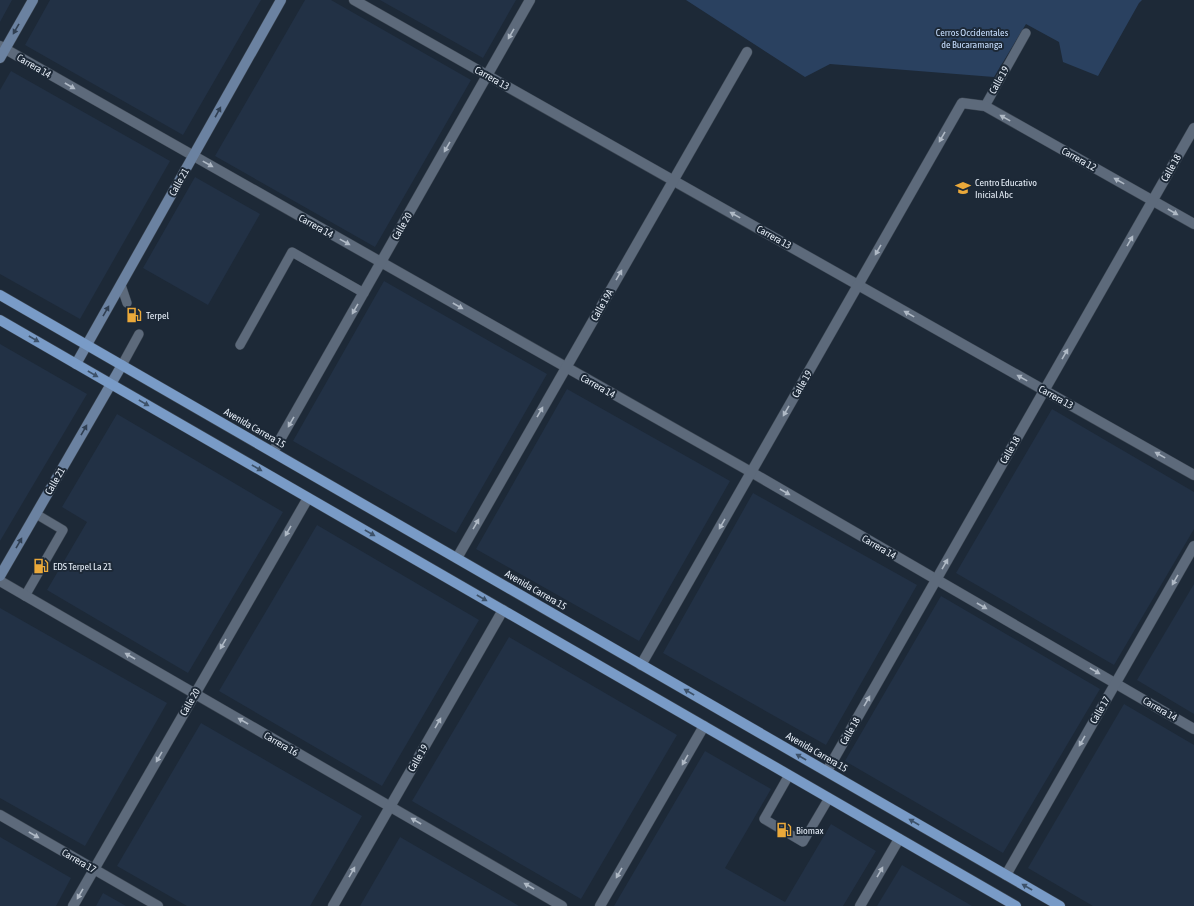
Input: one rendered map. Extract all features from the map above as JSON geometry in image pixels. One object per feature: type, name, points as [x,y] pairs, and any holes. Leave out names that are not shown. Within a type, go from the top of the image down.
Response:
[{"type":"main road","name":"Avenida Carrera 15","points":[[0,295],[1060,906]]},
{"type":"main road","points":[[0,320],[1016,906]]},
{"type":"street","points":[[2,51],[33,0]]},
{"type":"street","name":"Calle 21","points":[[76,364],[281,0]]},
{"type":"street","name":"Carrera 13","points":[[354,0],[1194,474]]},
{"type":"street","name":"Calle 20","points":[[273,452],[530,0]]},
{"type":"street","name":"Carrera 14","points":[[2,51],[193,156],[751,472],[1194,729]]},
{"type":"street","name":"Calle 19A","points":[[456,558],[747,52]]},
{"type":"street","name":"Carrera 12","points":[[962,103],[985,106],[1194,224]]},
{"type":"street","name":"Calle 19","points":[[641,665],[962,103]]},
{"type":"street","name":"Calle 18","points":[[827,772],[1194,128]]},
{"type":"street","name":"Calle 21","points":[[0,576],[122,365]]},
{"type":"street","name":"Calle 20","points":[[73,906],[308,498]]},
{"type":"street","name":"Calle 17","points":[[1006,875],[1194,546]]},
{"type":"street","name":"Carrera 16","points":[[0,581],[562,906]]},
{"type":"street","name":"Calle 19","points":[[333,906],[503,610]]},
{"type":"street","points":[[600,906],[704,726]]},
{"type":"street","name":"Carrera 17","points":[[0,815],[158,906]]},
{"type":"street","points":[[860,906],[899,839]]},
{"type":"lane","name":"Calle 19","points":[[985,106],[1026,34]]},
{"type":"lane","points":[[240,345],[292,252],[364,293]]},
{"type":"lane","points":[[121,284],[127,303]]},
{"type":"lane","points":[[122,365],[139,334]]},
{"type":"lane","points":[[25,596],[63,530],[36,514]]},
{"type":"lane","points":[[789,775],[764,819],[803,842],[829,798]]},
{"type":"shaded area","points":[[0,0],[12,0],[0,22]]},
{"type":"shaded area","points":[[50,0],[261,0],[183,135],[25,45]]},
{"type":"shaded area","points":[[305,0],[331,0],[471,80],[375,247],[215,156]]},
{"type":"shaded area","points":[[380,0],[516,0],[483,58]]},
{"type":"shaded area","points":[[11,71],[170,161],[80,319],[0,274],[0,90]]},
{"type":"shaded area","points":[[195,177],[260,214],[208,305],[143,268]]},
{"type":"shaded area","points":[[384,281],[547,374],[456,533],[293,441]]},
{"type":"shaded area","points":[[0,344],[87,394],[0,541]]},
{"type":"shaded area","points":[[567,389],[730,481],[639,641],[476,549]]},
{"type":"shaded area","points":[[1052,409],[1194,492],[1194,529],[1114,665],[956,573]]},
{"type":"shaded area","points":[[117,414],[283,512],[188,673],[47,590],[87,522],[62,507]]},
{"type":"shaded area","points":[[753,493],[917,585],[826,745],[663,653]]},
{"type":"shaded area","points":[[317,525],[479,620],[382,786],[219,691]]},
{"type":"shaded area","points":[[1194,584],[1194,714],[1137,680]]},
{"type":"shaded area","points":[[941,596],[1100,689],[1003,853],[845,761]]},
{"type":"shaded area","points":[[0,608],[167,703],[85,846],[0,798]]},
{"type":"shaded area","points":[[509,637],[677,735],[581,899],[412,801]]},
{"type":"shaded area","points":[[1124,704],[1194,745],[1194,906],[1093,906],[1028,868]]},
{"type":"shaded area","points":[[201,723],[362,816],[310,906],[187,906],[117,866]]},
{"type":"shaded area","points":[[705,751],[771,789],[725,868],[785,902],[831,824],[876,851],[843,906],[614,906]]},
{"type":"shaded area","points":[[0,837],[71,878],[56,906],[0,906]]},
{"type":"shaded area","points":[[400,837],[519,906],[360,906]]},
{"type":"shaded area","points":[[902,865],[972,906],[877,906]]},
{"type":"shaded area","points":[[103,893],[126,906],[96,906]]},
{"type":"green space","name":"Cerros Occidentales de Bucaramanga","points":[[686,0],[1142,0],[1098,76],[1063,62],[1059,42],[1026,24],[994,77],[830,64],[805,77]]},
{"type":"place","name":"Centro Educativo Inicial Abc","points":[[963,188]]},
{"type":"place","name":"Terpel","points":[[134,315]]},
{"type":"place","name":"EDS Terpel La 21","points":[[41,566]]},
{"type":"place","name":"Biomax","points":[[784,830]]}]
